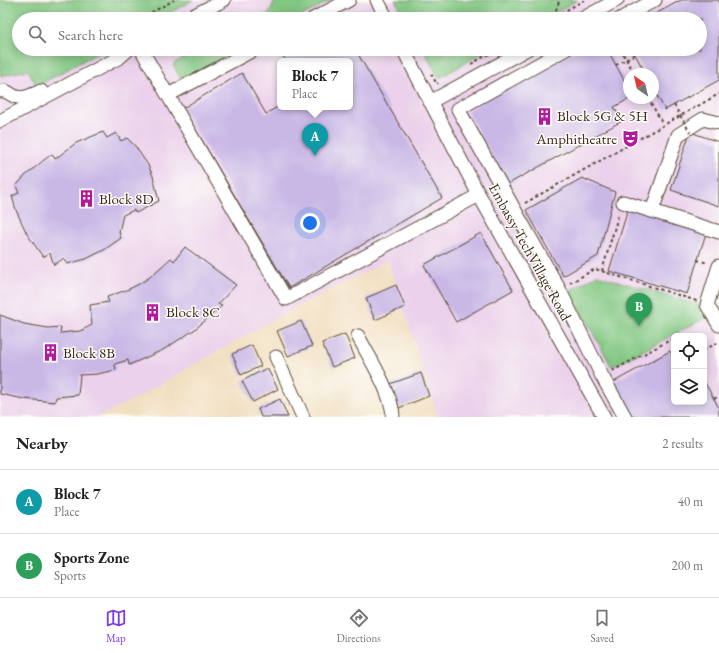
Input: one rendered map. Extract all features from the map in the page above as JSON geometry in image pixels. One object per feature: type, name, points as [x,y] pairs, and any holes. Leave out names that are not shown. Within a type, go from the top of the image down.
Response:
[{"type":"street","points":[[201,12],[224,0]]},
{"type":"street","points":[[326,12],[349,0]]},
{"type":"street","points":[[377,0],[383,12]]},
{"type":"street","points":[[595,12],[617,0]]},
{"type":"street","points":[[633,12],[655,0]]},
{"type":"street","points":[[0,91],[4,90],[14,96],[27,98],[114,56]]},
{"type":"street","points":[[0,121],[121,56]]},
{"type":"street","points":[[145,56],[286,299],[479,195]]},
{"type":"street","points":[[168,95],[242,56]]},
{"type":"street","name":"Embassy TechVillage Road","points":[[406,56],[479,195],[604,417]]},
{"type":"street","points":[[430,102],[514,56]]},
{"type":"street","points":[[553,56],[458,108],[559,289],[602,376],[625,417]]},
{"type":"street","points":[[652,211],[678,136],[703,119],[719,123]]},
{"type":"street","points":[[623,202],[719,232]]},
{"type":"street","points":[[719,266],[707,305],[719,324]]},
{"type":"street","points":[[358,336],[385,388],[393,409],[392,417]]},
{"type":"street","points":[[276,357],[303,417]]},
{"type":"path","points":[[153,12],[174,0]]},
{"type":"path","points":[[556,12],[560,0]]},
{"type":"path","points":[[563,12],[584,0]]},
{"type":"path","points":[[471,65],[486,56]]},
{"type":"path","points":[[624,56],[631,68]]},
{"type":"path","points":[[616,65],[632,56]]},
{"type":"path","points":[[430,72],[437,84],[443,80]]},
{"type":"path","points":[[514,209],[719,94]]},
{"type":"path","points":[[652,104],[664,124]]},
{"type":"path","points":[[674,105],[690,132]]},
{"type":"path","points":[[602,271],[623,202]]},
{"type":"path","points":[[559,289],[595,269],[707,305]]},
{"type":"path","points":[[602,376],[671,340]]},
{"type":"path","points":[[707,348],[719,342]]},
{"type":"path","points":[[714,399],[719,396]]},
{"type":"shaded area","points":[[0,0],[719,0],[719,417],[438,417],[388,260],[283,314],[134,399],[97,417],[0,417]]},
{"type":"green space","points":[[0,0],[193,0],[172,12],[12,12],[12,56],[92,56],[37,86],[28,70],[0,76]]},
{"type":"green space","points":[[275,0],[332,0],[309,12],[269,12]]},
{"type":"green space","points":[[395,0],[578,0],[557,12],[402,12]]},
{"type":"green space","points":[[187,56],[227,56],[181,80],[173,64]]},
{"type":"green space","points":[[427,56],[478,56],[439,78]]},
{"type":"green space","points":[[597,275],[702,306],[709,316],[677,333],[671,333],[671,336],[612,367],[569,291]]},
{"type":"building","points":[[681,0],[719,0],[719,80],[665,110],[659,99],[659,68],[643,68],[636,56],[707,56],[707,12],[659,12]]},
{"type":"building","points":[[283,56],[359,56],[442,198],[289,288],[183,108],[242,73],[266,114],[277,107],[277,110],[353,110],[353,58],[284,58]]},
{"type":"building","name":"Block 5G & 5H","points":[[566,56],[611,56],[623,78],[623,102],[614,107],[622,121],[508,184],[467,111]]},
{"type":"building","name":"Block 8D","points":[[103,132],[107,138],[116,133],[121,141],[127,138],[135,146],[148,165],[153,176],[159,201],[136,213],[134,210],[123,215],[119,232],[121,238],[104,250],[86,259],[67,264],[64,258],[54,265],[50,253],[43,257],[27,234],[16,210],[12,196],[19,193],[16,186],[25,176],[52,154],[55,159],[76,143]]},
{"type":"building","points":[[690,132],[719,142],[719,206],[671,190]]},
{"type":"building","points":[[582,178],[615,192],[598,256],[563,276],[526,210]]},
{"type":"building","points":[[629,206],[707,230],[687,294],[609,271]]},
{"type":"building","points":[[481,233],[513,290],[456,322],[424,265]]},
{"type":"building","points":[[185,247],[236,285],[218,304],[222,306],[194,330],[163,350],[129,365],[128,360],[115,364],[116,370],[97,374],[80,375],[78,395],[56,397],[55,402],[24,399],[0,394],[0,315],[24,324],[48,328],[61,327],[60,333],[80,331],[92,325],[90,305],[109,302],[107,297],[139,284],[150,277],[171,258],[174,261]]},
{"type":"building","points":[[396,285],[405,307],[375,320],[366,298]]},
{"type":"building","points":[[301,321],[312,346],[288,356],[277,331]]},
{"type":"building","points":[[345,334],[355,358],[332,367],[322,343]]},
{"type":"building","points":[[252,345],[261,366],[241,375],[232,354]]},
{"type":"building","points":[[670,351],[671,405],[707,405],[707,386],[719,408],[719,417],[630,417],[612,383]]},
{"type":"building","points":[[267,368],[278,389],[253,402],[242,381]]},
{"type":"building","points":[[421,373],[429,396],[399,408],[390,384]]},
{"type":"building","points":[[280,399],[288,417],[261,417],[258,409]]},
{"type":"place","name":"Block 5G & 5H","points":[[544,116]]},
{"type":"place","name":"Amphitheatre","points":[[630,139]]},
{"type":"place","name":"Block 7","points":[[315,156]]},
{"type":"place","name":"Block 8D","points":[[86,199]]},
{"type":"place","name":"Block 8C","points":[[153,312]]},
{"type":"place","name":"Sports Zone","points":[[639,326]]},
{"type":"place","name":"Block 8B","points":[[50,353]]}]
